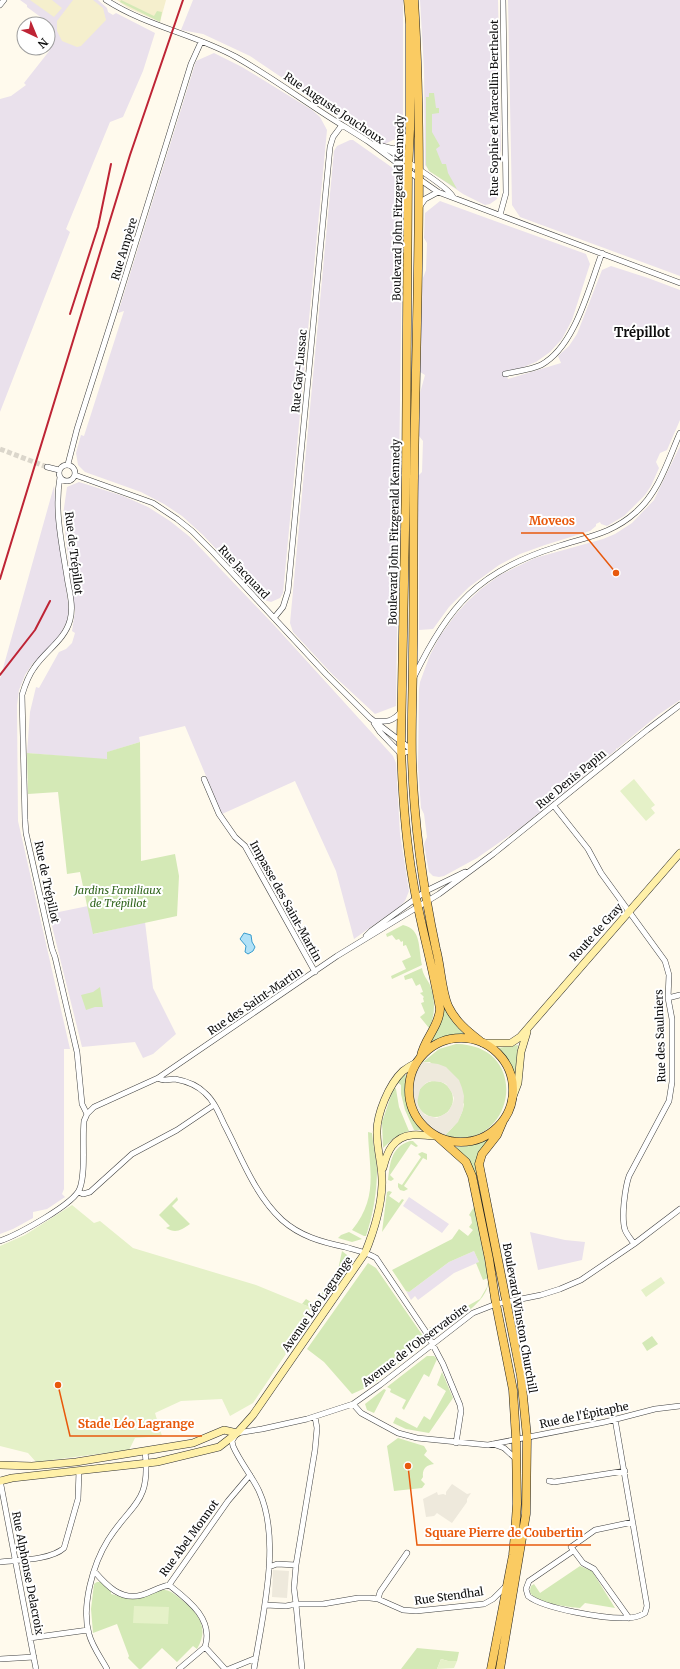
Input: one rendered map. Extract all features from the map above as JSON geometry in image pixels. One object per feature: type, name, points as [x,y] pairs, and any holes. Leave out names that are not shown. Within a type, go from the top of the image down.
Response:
[{"type":"main road","name":"Boulevard John Fitzgerald Kennedy","points":[[408,0],[410,24],[410,129],[408,172],[406,447],[401,754],[406,834],[416,898],[440,1009],[438,1021],[423,1047],[419,1060]]},
{"type":"main road","name":"Boulevard John Fitzgerald Kennedy","points":[[414,0],[418,67],[419,175],[414,478],[414,678],[412,750],[416,821],[430,918],[440,964],[445,998],[453,1016],[458,1023],[481,1042]]},
{"type":"main road","name":"Route de Gray","points":[[481,1042],[511,1043],[520,1037],[680,853]]},
{"type":"main road","name":"Route de Gray","points":[[512,1100],[518,1083],[521,1052],[529,1026]]},
{"type":"main road","points":[[463,1038],[481,1042],[497,1053],[507,1066],[513,1082],[512,1100],[509,1111],[503,1121],[489,1134],[471,1142],[458,1143],[436,1137],[419,1122],[410,1103],[409,1082],[419,1060],[430,1048],[445,1040],[463,1038]]},
{"type":"main road","name":"Avenue Léo Lagrange","points":[[382,1172],[377,1133],[378,1115],[387,1095],[403,1071],[419,1060]]},
{"type":"main road","name":"Boulevard Winston Churchill","points":[[500,1669],[526,1514],[527,1437],[521,1376],[479,1164],[482,1154],[496,1135],[503,1121]]},
{"type":"main road","name":"Avenue Léo Lagrange","points":[[0,1481],[12,1478],[146,1463],[185,1456],[219,1446],[237,1433],[253,1415],[365,1253],[374,1233],[379,1211],[382,1172],[388,1151],[398,1140],[412,1135],[436,1137]]},
{"type":"main road","name":"Boulevard Winston Churchill","points":[[436,1137],[466,1162],[472,1176],[513,1390],[516,1438],[517,1504],[515,1534],[491,1669]]},
{"type":"main road","points":[[0,1465],[32,1466],[76,1462],[193,1443],[224,1430],[237,1433]]},
{"type":"street","points":[[0,5],[4,0]]},
{"type":"street","name":"Rue Auguste Jouchoux","points":[[106,0],[126,13],[201,42],[235,57],[269,76],[368,141],[408,172],[419,175],[451,193],[453,197]]},
{"type":"street","name":"Rue Sophie et Marcellin Berthelot","points":[[500,216],[506,193],[503,0]]},
{"type":"street","name":"Rue Ampère","points":[[68,464],[77,429],[191,64],[201,42]]},
{"type":"street","name":"Rue Gay-Lussac","points":[[274,618],[283,607],[288,592],[330,147],[333,137],[342,125]]},
{"type":"street","points":[[385,148],[394,150],[401,146],[410,129]]},
{"type":"street","name":"Rue Auguste Jouchoux","points":[[368,141],[385,148],[409,163],[419,175],[438,192],[680,283]]},
{"type":"street","points":[[418,208],[425,199],[438,192]]},
{"type":"street","points":[[505,374],[540,365],[552,356],[567,339],[575,326],[602,253]]},
{"type":"street","points":[[414,678],[429,646],[446,619],[469,593],[491,576],[510,564],[556,547],[606,533],[622,524],[637,512],[648,500],[658,484],[680,433]]},
{"type":"street","points":[[58,493],[67,481],[75,475],[74,469],[68,464],[63,465],[59,470],[60,477],[67,481]]},
{"type":"street","points":[[47,467],[59,470]]},
{"type":"street","name":"Rue Jacquard","points":[[75,475],[153,503],[177,519],[207,546],[326,674],[373,721],[412,750]]},
{"type":"street","name":"Rue de Trépillot","points":[[60,477],[58,493],[63,554],[72,610],[69,625],[62,637],[35,666],[27,680],[22,695],[26,833],[77,1052],[82,1104],[87,1114],[83,1132],[82,1181],[79,1192]]},
{"type":"street","name":"Rue Denis Papin","points":[[428,901],[475,868],[680,705]]},
{"type":"street","points":[[373,721],[387,721],[394,719],[402,712]]},
{"type":"street","name":"Rue Jacquard","points":[[373,721],[380,732],[401,754]]},
{"type":"street","points":[[401,754],[412,750]]},
{"type":"street","name":"Impasse des Saint-Martin","points":[[204,779],[219,814],[235,837],[245,846],[315,972]]},
{"type":"street","name":"Rue des Saulniers","points":[[554,806],[588,849],[601,873],[665,961],[669,975],[668,998],[672,1019],[672,1082],[669,1101],[629,1176],[624,1194],[625,1229],[634,1244]]},
{"type":"street","name":"Rue Denis Papin","points":[[426,891],[475,868]]},
{"type":"street","name":"Rue des Saint-Martin","points":[[364,939],[371,931],[426,891]]},
{"type":"street","name":"Rue des Saint-Martin","points":[[87,1114],[99,1104],[158,1078],[364,939],[428,901]]},
{"type":"street","points":[[668,998],[680,995]]},
{"type":"street","points":[[158,1078],[162,1080],[174,1079],[187,1082],[206,1093],[214,1105],[258,1190],[268,1205],[282,1220],[293,1229],[314,1239],[365,1253],[376,1258],[380,1262],[423,1326],[460,1405],[461,1411],[456,1443]]},
{"type":"street","points":[[0,1242],[30,1227],[68,1203],[79,1192],[83,1194],[90,1192],[132,1154],[177,1130],[214,1105]]},
{"type":"street","name":"Avenue de l'Observatoire","points":[[237,1433],[315,1417],[353,1404],[380,1385],[473,1312],[496,1304],[541,1295],[560,1289],[587,1276],[634,1244],[680,1209]]},
{"type":"street","name":"Rue de l'Épitaphe","points":[[353,1404],[361,1413],[398,1433],[417,1438],[456,1443],[492,1444],[615,1419],[655,1409],[680,1406]]},
{"type":"street","points":[[302,1669],[294,1588],[296,1565],[315,1450],[315,1417]]},
{"type":"street","points":[[573,1551],[528,1581],[526,1589],[528,1596],[545,1605],[566,1610],[619,1618],[628,1618],[645,1613],[647,1606],[615,1419]]},
{"type":"street","points":[[237,1433],[232,1441],[233,1446],[259,1492],[266,1516],[269,1545],[269,1567],[265,1605],[254,1669]]},
{"type":"street","name":"Rue de l'Épitaphe","points":[[492,1444],[504,1448],[516,1460]]},
{"type":"street","points":[[106,1669],[90,1638],[88,1630],[87,1606],[94,1572],[108,1539],[142,1496],[146,1483],[145,1451]]},
{"type":"street","points":[[0,1562],[54,1555],[64,1548],[78,1499],[80,1471]]},
{"type":"street","points":[[550,1482],[625,1471]]},
{"type":"street","name":"Rue Abel Monnot","points":[[94,1572],[112,1589],[122,1595],[142,1595],[162,1586],[169,1585],[228,1501],[250,1475]]},
{"type":"street","name":"Rue Alphonse Delacroix","points":[[0,1481],[36,1669]]},
{"type":"street","points":[[628,1618],[594,1569],[583,1563],[570,1547],[595,1530],[633,1522]]},
{"type":"street","points":[[378,1599],[380,1592],[408,1553]]},
{"type":"street","points":[[269,1567],[278,1564],[296,1565]]},
{"type":"street","points":[[169,1585],[189,1600],[198,1610],[205,1624],[205,1646],[180,1669]]},
{"type":"street","name":"Rue Stendhal","points":[[265,1605],[286,1606],[296,1604],[323,1604],[358,1598],[378,1599],[403,1610],[416,1611],[484,1604],[493,1600],[506,1586]]},
{"type":"street","points":[[30,1638],[88,1630]]},
{"type":"street","points":[[205,1646],[225,1669]]},
{"type":"street","points":[[0,1660],[34,1657]]},
{"type":"street","points":[[229,1669],[256,1658]]},
{"type":"shaded area","points":[[20,0],[98,0],[107,8],[108,12],[113,15],[116,13],[155,33],[143,71],[123,117],[110,122],[66,229],[70,232],[0,412],[0,99],[11,96],[26,85],[24,83],[45,56],[56,56],[56,16],[39,16],[27,7],[27,5]]},
{"type":"shaded area","points":[[30,0],[52,0],[62,8],[55,16],[53,16]]},
{"type":"shaded area","points":[[73,0],[93,0],[103,8],[106,20],[81,46],[77,47],[62,41],[57,31],[57,21]]},
{"type":"shaded area","points":[[117,0],[166,0],[160,22],[128,8]]},
{"type":"shaded area","points":[[193,0],[403,0],[403,135],[385,144],[318,102],[250,56],[203,34],[181,30]]},
{"type":"shaded area","points":[[420,0],[498,0],[501,150],[498,162],[499,193],[497,199],[490,204],[485,205],[463,194],[431,172],[425,165],[424,70]]},
{"type":"shaded area","points":[[508,0],[680,0],[680,276],[520,217],[512,205]]},
{"type":"shaded area","points":[[214,53],[242,67],[312,110],[320,117],[327,130],[283,593],[280,598],[271,602],[264,600],[203,535],[182,516],[164,504],[141,492],[85,472],[78,465],[76,453],[81,435],[84,436],[124,311],[118,313],[196,61]]},
{"type":"shaded area","points":[[353,140],[397,171],[402,183],[402,212],[399,219],[398,243],[402,251],[396,706],[375,714],[333,675],[293,632],[290,623],[334,151],[337,146]]},
{"type":"shaded area","points":[[440,201],[586,254],[590,264],[572,320],[562,339],[550,352],[536,362],[521,368],[505,371],[508,379],[561,363],[558,356],[569,346],[577,334],[602,270],[611,266],[680,290],[680,420],[667,450],[660,453],[656,462],[659,468],[651,486],[645,495],[624,516],[607,526],[601,524],[600,522],[590,531],[520,554],[499,565],[469,587],[449,607],[433,629],[419,630],[418,476],[422,472],[423,441],[419,436],[420,393],[425,375],[420,372],[421,296],[423,278],[426,270],[427,243],[424,238],[425,213]]},
{"type":"shaded area","points":[[680,446],[680,700],[658,715],[617,749],[616,748],[616,750],[520,828],[477,858],[444,876],[433,876],[429,872],[428,867],[424,844],[427,837],[424,814],[421,808],[418,767],[419,689],[420,682],[430,655],[440,636],[467,602],[500,575],[535,558],[603,539],[615,534],[632,523],[654,500]]},
{"type":"shaded area","points":[[79,482],[123,496],[148,507],[170,521],[190,537],[274,625],[393,756],[396,763],[400,834],[409,891],[405,901],[399,907],[354,939],[336,871],[295,781],[222,814],[185,726],[139,737],[140,742],[108,752],[107,760],[27,753],[30,712],[36,687],[39,688],[59,652],[66,649],[72,643],[75,633],[72,631],[75,612],[63,515],[67,487]]},
{"type":"shaded area","points":[[54,486],[56,513],[69,610],[67,621],[61,633],[45,652],[33,663],[25,675],[19,690],[17,705],[18,821],[70,1049],[64,1049],[64,1189],[62,1194],[65,1197],[47,1209],[33,1212],[33,1218],[0,1234],[0,679]]},
{"type":"shaded area","points":[[88,906],[94,934],[145,922],[153,988],[176,1034],[153,1054],[143,1058],[135,1042],[82,1047],[49,914]]},
{"type":"shaded area","points":[[423,1062],[438,1064],[446,1067],[459,1080],[464,1096],[463,1110],[458,1122],[445,1135],[437,1131],[425,1121],[416,1106],[413,1095],[413,1084],[417,1071]],"holes":[[[431,1081],[446,1084],[452,1093],[454,1098],[453,1103],[448,1112],[437,1118],[425,1115],[417,1103],[420,1089],[426,1083]]]},
{"type":"shaded area","points":[[409,1197],[449,1224],[442,1233],[403,1206]]},
{"type":"shaded area","points":[[530,1232],[565,1240],[585,1242],[582,1260],[538,1270]]},
{"type":"shaded area","points":[[474,1251],[479,1262],[454,1273],[418,1300],[415,1296],[411,1300],[406,1291],[409,1292],[449,1262]]},
{"type":"shaded area","points":[[452,1484],[467,1494],[471,1493],[467,1499],[467,1502],[452,1523],[437,1513],[434,1516],[426,1517],[423,1499],[437,1492],[438,1495],[446,1495],[446,1492]]},
{"type":"shaded area","points":[[273,1570],[289,1571],[287,1598],[272,1597]]},
{"type":"green space","points":[[121,0],[154,16],[157,11],[162,12],[160,22],[120,2]]},
{"type":"green space","points":[[429,93],[434,93],[436,108],[439,108],[439,113],[432,114],[432,132],[440,146],[436,149],[442,164],[446,164],[448,173],[457,189],[429,171],[426,165],[426,97],[429,97]]},
{"type":"green space","name":"Jardins Familiaux de Trépillot","points":[[140,742],[141,861],[175,854],[179,876],[177,916],[93,934],[80,872],[67,874],[58,792],[28,794],[27,753],[107,759],[107,752]]},
{"type":"green space","points":[[634,779],[655,805],[651,808],[655,813],[646,821],[620,791]]},
{"type":"green space","points":[[403,925],[409,927],[416,935],[422,965],[392,979],[391,976],[406,969],[402,961],[411,957],[406,945],[403,946],[403,941],[401,942],[399,939],[396,940],[392,935],[387,937],[386,934]]},
{"type":"green space","points":[[422,968],[430,985],[434,1001],[433,1018],[429,1028],[420,1017],[425,1013],[421,1003],[424,1002],[424,997],[420,993],[423,992],[420,984],[416,986],[412,978],[405,980],[404,976]]},
{"type":"green space","points":[[100,987],[103,1007],[95,1007],[86,1010],[81,995],[93,992]]},
{"type":"green space","points":[[443,1007],[445,1007],[452,1021],[464,1034],[445,1036],[431,1042],[441,1022]]},
{"type":"green space","points":[[456,1044],[481,1049],[497,1062],[505,1079],[506,1098],[499,1116],[487,1130],[468,1137],[445,1135],[458,1121],[464,1104],[430,1062],[423,1062],[439,1049]]},
{"type":"green space","points":[[518,1045],[514,1074],[507,1059],[497,1048]]},
{"type":"green space","points":[[404,1074],[406,1076],[405,1091],[407,1105],[413,1118],[422,1130],[414,1130],[405,1110],[401,1094],[401,1085],[397,1082]]},
{"type":"green space","points":[[439,1081],[448,1086],[452,1092],[452,1106],[448,1112],[439,1117],[431,1117],[422,1112],[418,1106],[417,1095],[422,1086],[428,1082]]},
{"type":"green space","points":[[394,1087],[396,1089],[399,1107],[409,1131],[394,1138],[383,1148],[382,1122]]},
{"type":"green space","points":[[368,1132],[372,1133],[377,1164],[377,1178],[373,1212],[366,1236],[364,1236],[352,1230],[366,1206],[369,1195],[370,1171]]},
{"type":"green space","points":[[488,1139],[484,1146],[478,1180],[470,1162],[455,1147],[469,1146]]},
{"type":"green space","points":[[410,1141],[413,1141],[418,1146],[416,1147],[411,1144],[390,1175],[394,1179],[391,1181],[388,1180],[391,1162],[395,1151]]},
{"type":"green space","points":[[422,1152],[427,1154],[427,1160],[423,1158],[404,1186],[408,1189],[404,1191],[400,1190],[398,1183],[402,1185],[421,1157],[418,1154]]},
{"type":"green space","points":[[387,1192],[392,1192],[389,1196],[399,1203],[402,1199],[404,1200],[382,1232]]},
{"type":"green space","points":[[177,1197],[178,1200],[172,1206],[190,1224],[173,1231],[166,1228],[170,1226],[159,1215]]},
{"type":"green space","points":[[72,1205],[94,1223],[100,1221],[133,1248],[256,1285],[317,1310],[253,1403],[230,1416],[222,1399],[181,1401],[155,1413],[162,1436],[135,1438],[129,1450],[36,1462],[28,1453],[0,1446],[0,1246],[25,1235]]},
{"type":"green space","points":[[474,1207],[488,1278],[483,1280],[476,1263],[479,1262],[474,1251],[449,1262],[409,1292],[406,1291],[392,1270],[452,1239],[459,1229],[468,1236],[473,1230],[469,1227],[472,1223],[469,1215]]},
{"type":"green space","points":[[349,1232],[362,1239],[352,1242],[338,1238]]},
{"type":"green space","points":[[342,1251],[347,1255],[351,1263],[317,1310],[302,1304],[306,1299],[314,1304],[338,1270]]},
{"type":"green space","points":[[368,1263],[376,1268],[423,1336],[421,1346],[372,1385],[352,1394],[324,1362],[307,1349]]},
{"type":"green space","points":[[661,1277],[665,1283],[646,1297],[641,1290]]},
{"type":"green space","points":[[488,1281],[487,1288],[483,1296],[470,1310],[439,1332],[434,1332],[429,1327],[435,1329],[462,1309],[480,1299],[487,1287]]},
{"type":"green space","points":[[652,1336],[658,1344],[647,1351],[642,1343]]},
{"type":"green space","points":[[427,1356],[434,1356],[437,1359],[429,1377],[424,1374],[404,1410],[402,1408],[406,1400],[390,1392],[391,1389],[387,1387]]},
{"type":"green space","points":[[442,1372],[453,1398],[429,1433],[406,1429],[393,1423],[396,1417],[417,1428],[424,1416],[430,1420],[446,1391],[437,1385]]},
{"type":"green space","points":[[384,1389],[386,1390],[374,1413],[367,1410],[365,1404]]},
{"type":"green space","points":[[398,1438],[424,1446],[427,1451],[424,1455],[434,1464],[427,1466],[424,1470],[421,1480],[425,1484],[422,1488],[394,1491],[387,1446]]},
{"type":"green space","points":[[580,1566],[592,1571],[615,1608],[585,1603],[580,1608],[562,1606],[541,1601],[530,1593],[531,1586],[534,1584],[540,1593]]},
{"type":"green space","points":[[101,1582],[111,1591],[111,1594],[126,1598],[151,1591],[161,1590],[175,1594],[189,1606],[201,1623],[201,1642],[197,1649],[193,1646],[177,1662],[162,1648],[141,1669],[139,1669],[128,1658],[129,1656],[117,1624],[93,1633],[91,1609],[94,1584]]},
{"type":"green space","points":[[134,1606],[169,1607],[168,1624],[133,1623]]},
{"type":"green space","points":[[417,1648],[459,1652],[457,1661],[441,1659],[437,1669],[401,1669]]},
{"type":"green space","points":[[441,1659],[457,1661],[454,1668],[437,1669]]},
{"type":"water","points":[[244,933],[251,935],[252,942],[255,947],[253,951],[248,954],[245,952],[246,946],[240,939]]},
{"type":"tunnel","points":[[0,449],[47,467]]},
{"type":"railway","points":[[0,579],[130,155],[183,0]]},
{"type":"railway","points":[[70,314],[98,227],[111,164]]},
{"type":"railway","points":[[0,675],[35,630],[50,601]]},
{"type":"place","name":"Moveos","points":[[616,573]]},
{"type":"place","name":"Stade Léo Lagrange","points":[[58,1385]]},
{"type":"place","name":"Square Pierre de Coubertin","points":[[408,1466]]},
{"type":"district","name":"Trépillot","points":[[642,332]]}]
